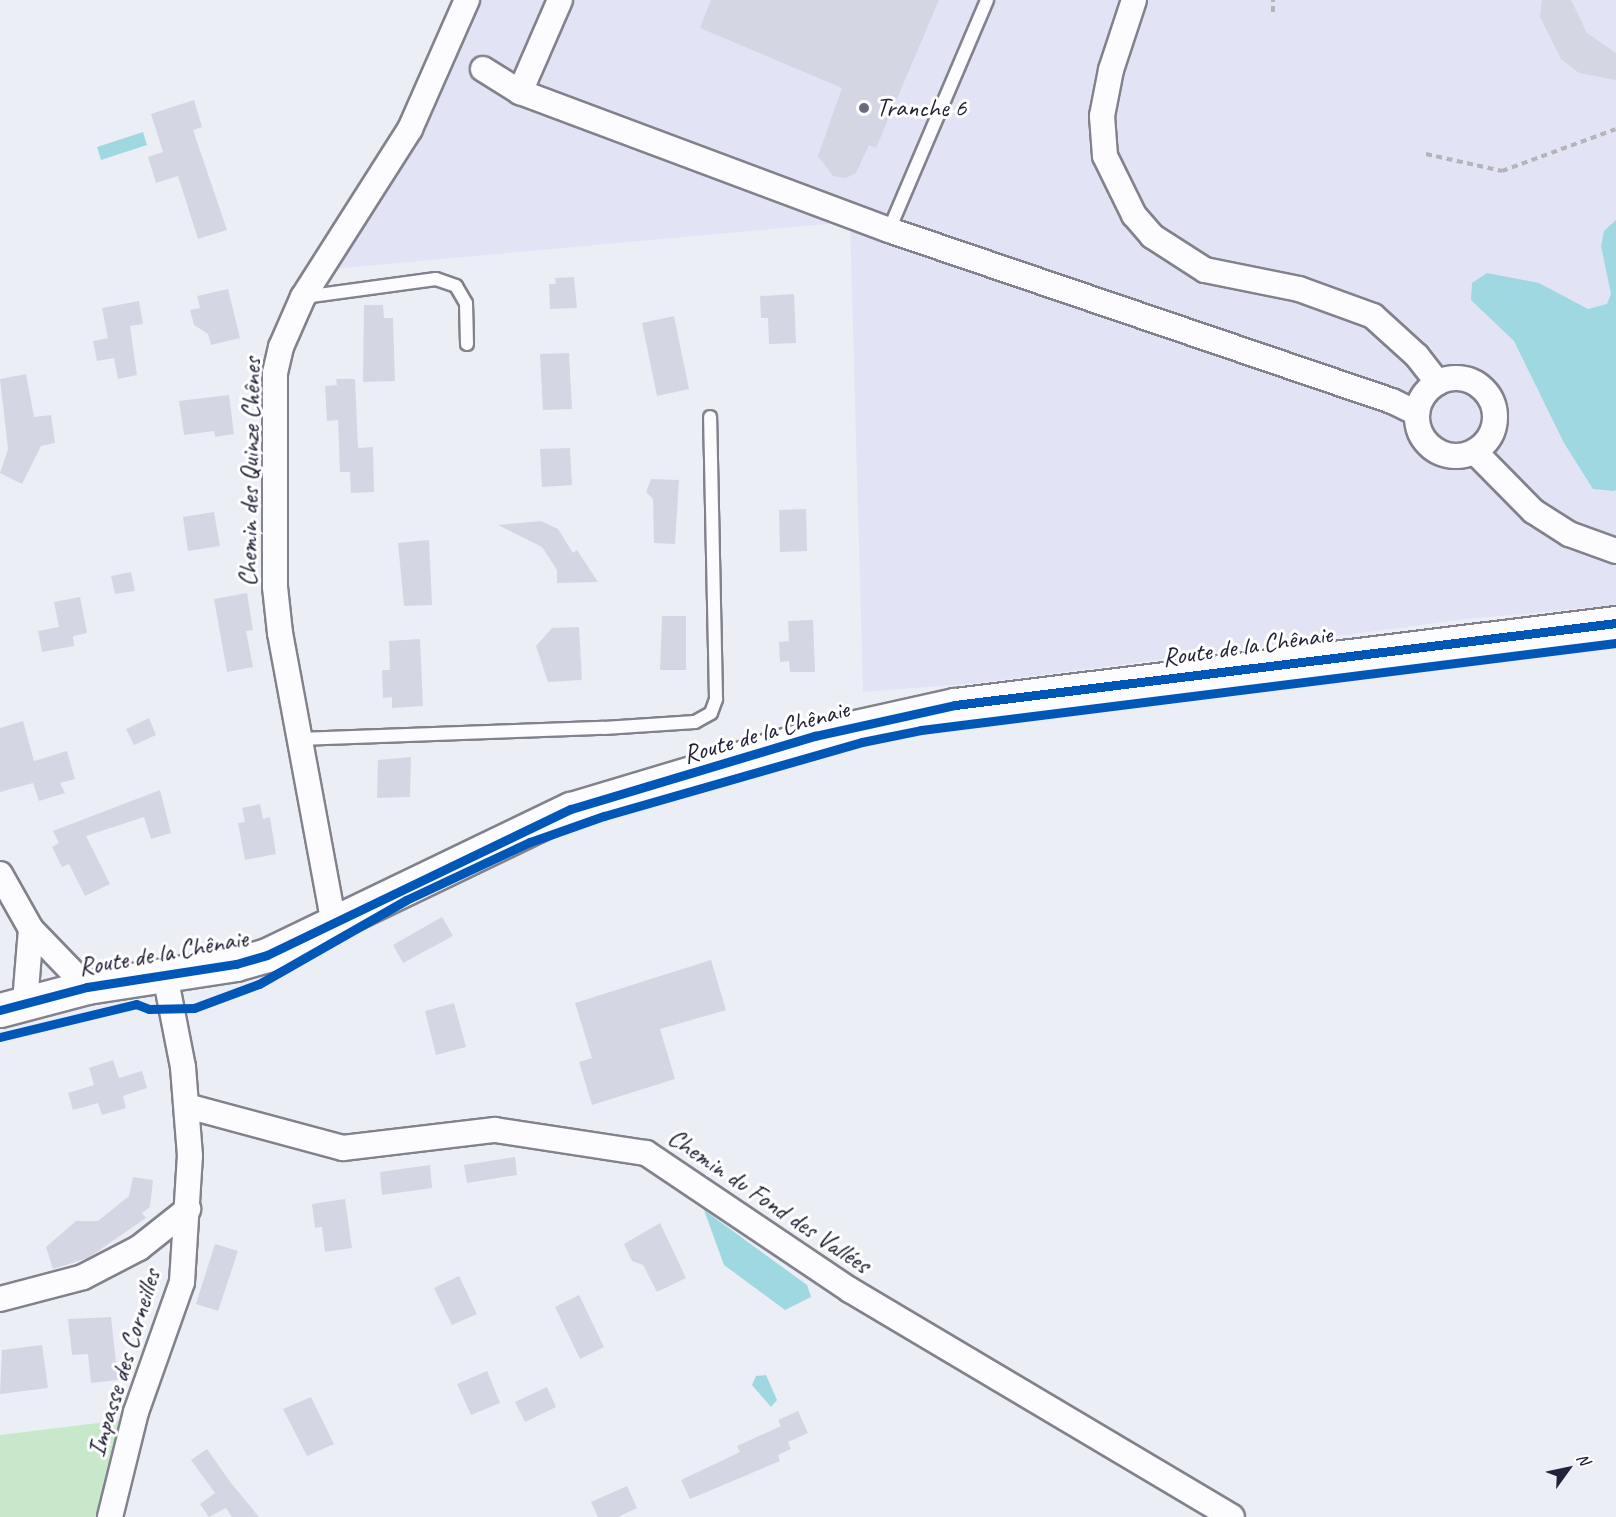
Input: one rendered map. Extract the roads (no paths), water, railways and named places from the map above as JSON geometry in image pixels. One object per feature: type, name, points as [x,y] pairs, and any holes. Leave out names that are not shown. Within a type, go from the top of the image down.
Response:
[{"type":"street","name":"Chemin des Quinze Chênes","points":[[338,921],[331,908],[299,739],[275,587],[275,373],[281,347],[303,297],[410,129],[467,0]]},
{"type":"street","points":[[520,92],[560,0]]},
{"type":"street","points":[[1134,0],[1111,70],[1102,116],[1105,156],[1134,215],[1152,236],[1205,270],[1299,289],[1373,316],[1417,356],[1438,382]]},
{"type":"street","points":[[483,69],[520,92],[889,230],[1381,397],[1417,413]]},
{"type":"street","points":[[1474,452],[1494,426],[1488,394],[1470,381],[1438,382],[1421,401],[1417,413],[1422,436],[1440,453],[1474,452],[1533,511],[1569,534],[1616,551]]},
{"type":"street","name":"Route de la Chênaie","points":[[13,1006],[87,987],[248,961],[286,948],[571,809],[815,736],[955,705],[1616,623]]},
{"type":"street","points":[[0,874],[31,929],[87,987]]},
{"type":"street","points":[[13,1006],[31,929]]},
{"type":"street","name":"Impasse des Corneilles","points":[[110,1517],[136,1412],[182,1282],[188,1209],[187,1106],[165,975]]},
{"type":"street","name":"Chemin du Fond des Vallées","points":[[187,1106],[343,1148],[495,1130],[646,1152],[850,1290],[1232,1517]]},
{"type":"street","points":[[0,1299],[83,1277],[139,1248],[188,1209]]},
{"type":"lane","points":[[889,230],[987,0]]},
{"type":"lane","points":[[303,297],[436,279],[456,286],[466,303],[466,344]]},
{"type":"lane","points":[[299,739],[695,723],[711,713],[716,699],[710,417]]},
{"type":"water","points":[[143,132],[147,145],[101,160],[97,147]]},
{"type":"water","points":[[1616,220],[1616,490],[1614,491],[1593,489],[1564,443],[1514,341],[1471,300],[1472,283],[1487,273],[1539,283],[1588,309],[1607,304],[1611,294],[1601,246],[1604,231]]},
{"type":"water","points":[[704,1210],[807,1285],[811,1297],[785,1310],[724,1265]]},
{"type":"water","points":[[766,1375],[777,1400],[771,1407],[752,1385],[756,1376]]},
{"type":"place","name":"Tranche 6","points":[[864,108]]}]
